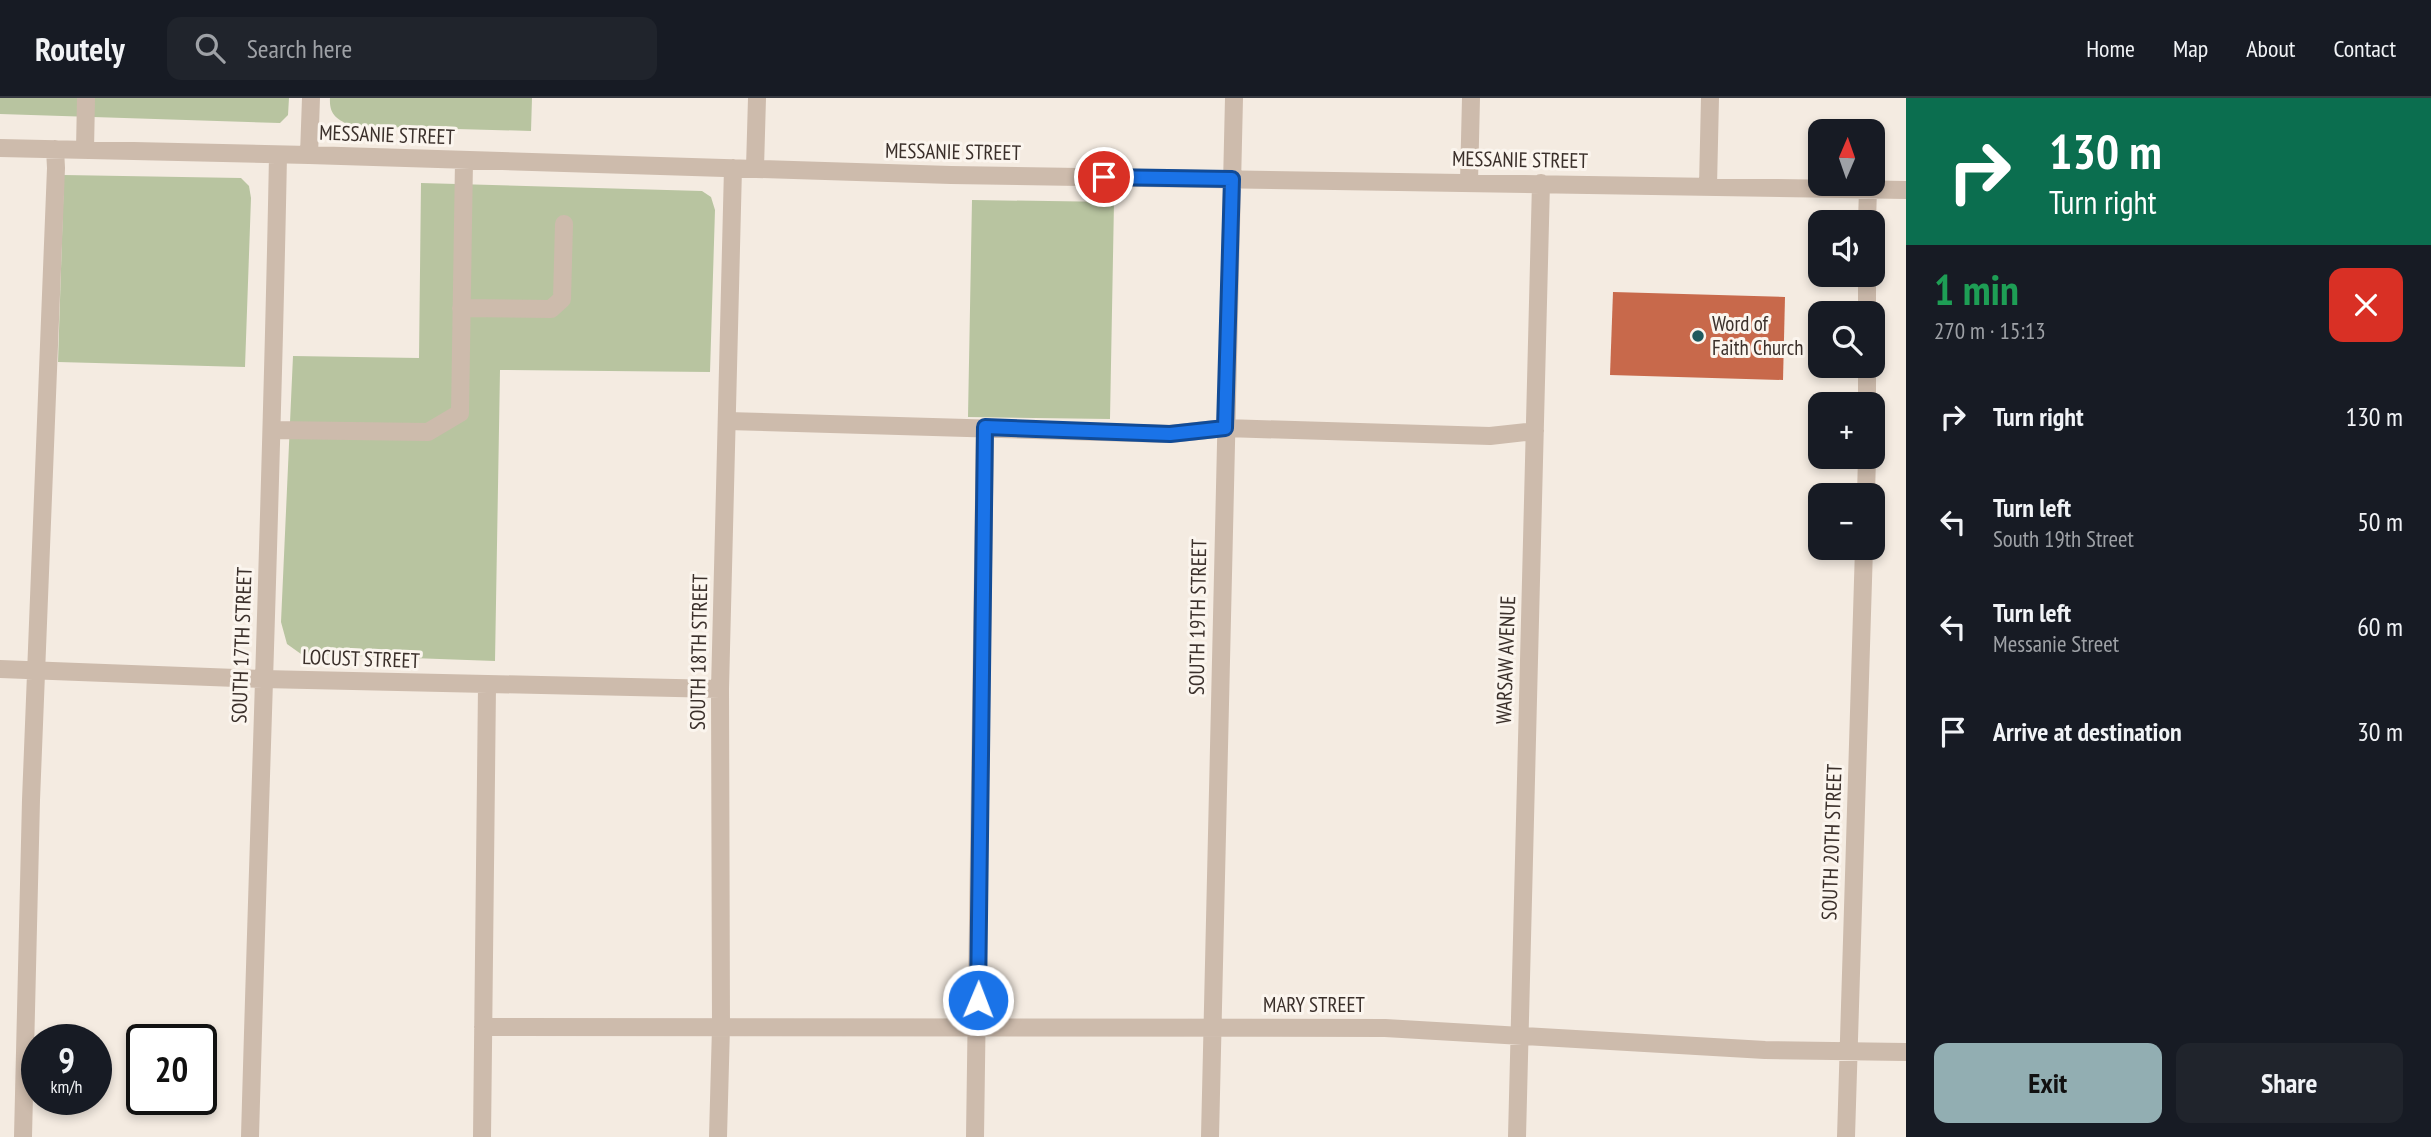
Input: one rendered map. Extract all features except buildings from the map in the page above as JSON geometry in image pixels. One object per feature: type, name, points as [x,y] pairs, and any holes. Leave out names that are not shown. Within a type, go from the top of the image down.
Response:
[{"type":"street","points":[[86,98],[86,150]]},
{"type":"street","points":[[309,155],[311,98]]},
{"type":"street","points":[[755,168],[757,98]]},
{"type":"street","name":"SOUTH 19TH STREET","points":[[1210,1137],[1234,98]]},
{"type":"street","points":[[1469,182],[1471,98]]},
{"type":"street","points":[[1708,186],[1710,98]]},
{"type":"street","name":"MESSANIE STREET","points":[[0,148],[951,175],[1808,188]]},
{"type":"street","points":[[23,1137],[55,149]]},
{"type":"street","name":"SOUTH 17TH STREET","points":[[250,1137],[273,430],[278,155]]},
{"type":"street","points":[[273,430],[428,432],[460,414],[464,161]]},
{"type":"street","name":"SOUTH 18TH STREET","points":[[718,1137],[721,1027],[720,689],[733,167]]},
{"type":"street","name":"WARSAW AVENUE","points":[[1517,1137],[1541,183]]},
{"type":"street","name":"MESSANIE STREET","points":[[1885,189],[1906,190]]},
{"type":"street","points":[[461,308],[551,309],[562,299],[564,224]]},
{"type":"street","points":[[727,421],[1170,434],[1225,428],[1490,436],[1535,431]]},
{"type":"street","points":[[975,1137],[985,427]]},
{"type":"street","name":"SOUTH 20TH STREET","points":[[1846,1137],[1864,560]]},
{"type":"street","name":"LOCUST STREET","points":[[0,669],[487,686],[720,689]]},
{"type":"street","points":[[482,1137],[487,686]]},
{"type":"street","name":"MARY STREET","points":[[483,1027],[1385,1028],[1765,1050],[1906,1052]]},
{"type":"green space","points":[[0,98],[289,98],[288,115],[280,123],[0,114]]},
{"type":"green space","points":[[330,98],[532,98],[531,131],[351,126],[335,116]]},
{"type":"green space","points":[[64,175],[241,178],[249,186],[251,198],[245,367],[58,362]]},
{"type":"green space","points":[[421,183],[702,191],[711,197],[715,210],[710,372],[500,370],[495,661],[301,654],[287,644],[281,622],[293,356],[419,358]]},
{"type":"green space","points":[[972,200],[1114,202],[1110,419],[968,417]]},
{"type":"place","name":"Word of Faith Church","points":[[1698,336]]},
{"type":"route","points":[[978,1000],[982,481],[985,427],[1170,434],[1225,428],[1232,179],[1104,177]]}]
